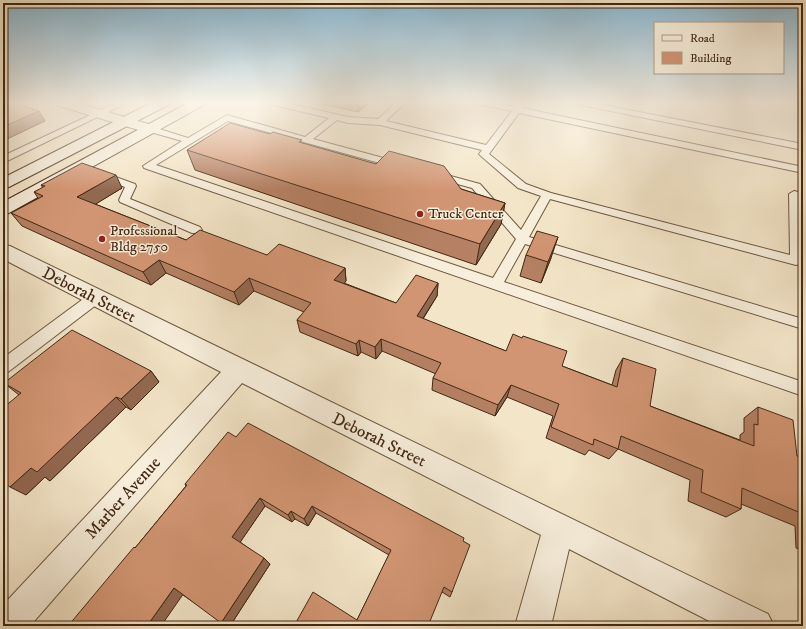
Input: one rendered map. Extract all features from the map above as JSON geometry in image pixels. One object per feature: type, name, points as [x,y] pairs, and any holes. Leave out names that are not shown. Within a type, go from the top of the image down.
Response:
[{"type":"street","points":[[3,184],[107,131]]},
{"type":"street","points":[[3,209],[146,131]]},
{"type":"street","name":"Deborah Street","points":[[3,251],[239,370],[756,626]]},
{"type":"street","name":"Marber Avenue","points":[[7,626],[239,370]]},
{"type":"street","points":[[533,626],[558,528]]},
{"type":"lane","points":[[3,160],[63,131]]},
{"type":"lane","points":[[158,131],[190,141]]},
{"type":"lane","points":[[206,131],[148,166],[803,389]]},
{"type":"lane","points":[[275,131],[410,168]]},
{"type":"lane","points":[[306,140],[317,131]]},
{"type":"lane","points":[[419,131],[488,148]]},
{"type":"lane","points":[[501,131],[484,154],[522,186],[547,195],[800,262],[794,194],[803,196]]},
{"type":"lane","points":[[619,131],[803,170]]},
{"type":"lane","points":[[724,131],[803,147]]},
{"type":"lane","points":[[81,167],[131,186],[124,200],[196,230]]},
{"type":"lane","points":[[424,172],[476,186],[523,239],[803,324]]},
{"type":"lane","points":[[496,285],[547,195]]},
{"type":"lane","points":[[3,367],[95,298]]},
{"type":"building","points":[[217,131],[260,131],[270,134],[273,132],[302,140],[299,142],[376,164],[389,151],[444,166],[461,189],[505,203],[480,244],[187,150]]},
{"type":"building","points":[[82,163],[116,175],[77,197],[186,240],[200,230],[267,255],[279,244],[345,268],[334,280],[396,303],[416,275],[438,283],[417,316],[506,351],[513,334],[567,351],[562,366],[617,387],[623,358],[656,369],[650,406],[754,446],[754,424],[758,425],[758,407],[793,420],[797,456],[803,458],[803,514],[742,488],[741,509],[701,492],[703,470],[621,436],[618,449],[594,439],[593,445],[551,427],[559,404],[511,385],[498,405],[433,378],[441,363],[381,339],[375,347],[359,340],[356,344],[297,320],[311,303],[249,278],[234,292],[159,260],[143,272],[11,213],[43,196],[34,192],[45,186],[41,185]]},
{"type":"building","points":[[537,231],[558,237],[548,262],[526,255]]},
{"type":"building","points":[[72,330],[151,371],[121,399],[116,397],[37,472],[31,468],[10,487],[3,482],[3,408],[21,393],[4,383]]},
{"type":"building","points":[[248,423],[464,538],[463,541],[470,545],[452,592],[444,587],[428,626],[294,626],[313,592],[357,620],[391,550],[312,506],[304,519],[291,511],[288,515],[260,498],[232,537],[264,558],[221,623],[174,588],[147,626],[68,626],[187,485],[185,484],[228,432],[236,437]]},
{"type":"place","name":"Truck Center","points":[[420,214]]},
{"type":"place","name":"Professional Bldg 2750","points":[[102,239]]}]
